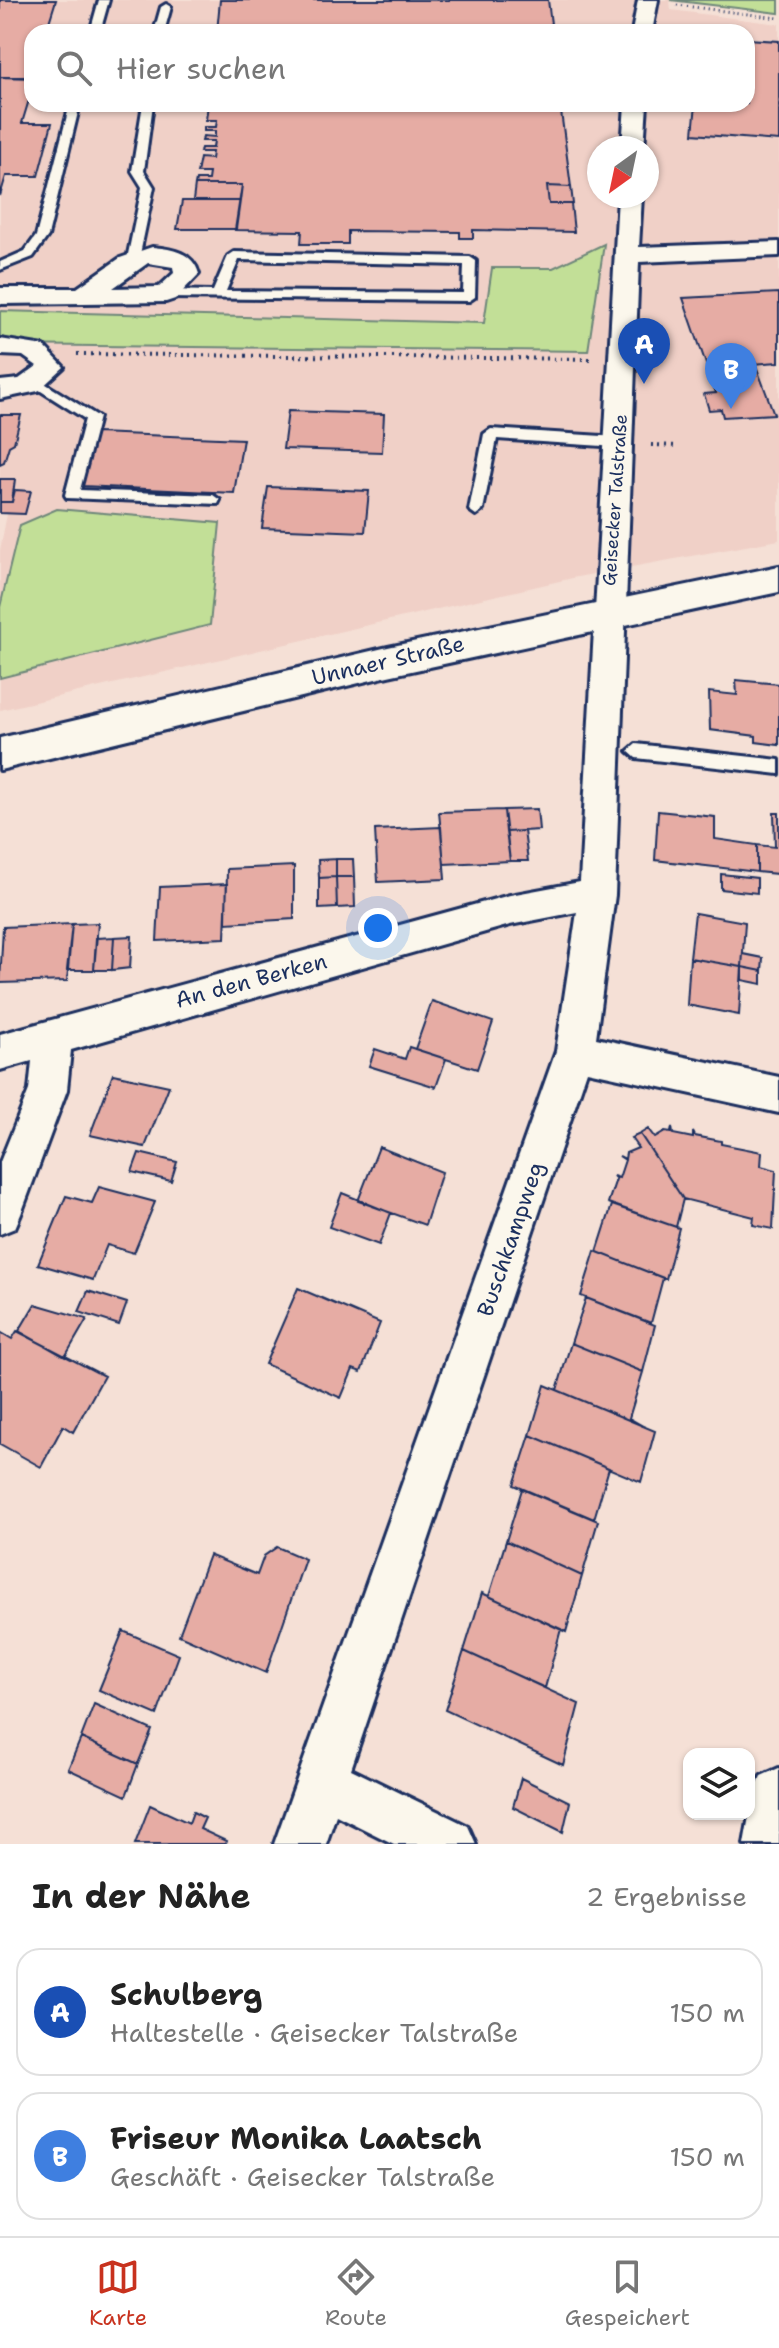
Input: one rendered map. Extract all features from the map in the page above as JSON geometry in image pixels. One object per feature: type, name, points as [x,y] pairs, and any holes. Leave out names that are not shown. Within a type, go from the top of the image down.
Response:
[{"type":"main road","name":"Unnaer Straße","points":[[0,754],[280,684],[608,612],[779,579]]},
{"type":"street","points":[[644,24],[648,0]]},
{"type":"street","points":[[634,136],[635,112]]},
{"type":"street","name":"Geisecker Talstraße","points":[[608,612],[624,359],[629,208]]},
{"type":"street","points":[[627,255],[779,249]]},
{"type":"street","points":[[0,296],[82,296],[166,294],[187,274],[184,263],[169,256],[150,254],[133,259],[118,269],[99,289],[82,296]]},
{"type":"street","points":[[0,347],[32,348],[51,367],[38,383],[11,391],[0,390]]},
{"type":"street","name":"Buschkampweg","points":[[300,1844],[575,1051],[597,895],[608,612]]},
{"type":"street","name":"An den Berken","points":[[0,1052],[510,910],[559,899],[597,895]]},
{"type":"street","points":[[0,1214],[48,1090],[53,1039]]},
{"type":"street","points":[[575,1051],[779,1095]]},
{"type":"street","points":[[321,1781],[450,1844]]},
{"type":"street","points":[[770,1844],[779,1794]]},
{"type":"lane","points":[[97,24],[104,0]]},
{"type":"lane","points":[[161,24],[166,7]]},
{"type":"lane","points":[[0,266],[29,254],[42,236],[73,112]]},
{"type":"lane","points":[[133,259],[148,187],[138,171],[147,112]]},
{"type":"lane","points":[[166,294],[469,297],[470,261],[234,256],[218,294]]},
{"type":"lane","points":[[38,383],[92,417],[72,495],[213,500]]},
{"type":"lane","points":[[476,510],[491,434],[618,442]]},
{"type":"lane","points":[[636,751],[779,767]]},
{"type":"path","points":[[648,0],[779,18]]},
{"type":"path","points":[[40,353],[250,358],[624,359]]},
{"type":"shaded area","points":[[0,0],[670,0],[671,10],[779,24],[779,540],[577,577],[0,710],[0,678],[210,625],[20,525],[0,607],[0,550],[7,514],[0,513],[0,345],[588,351],[604,245],[553,268],[493,268],[484,323],[0,311]]},
{"type":"green space","points":[[670,0],[779,0],[779,13]]},
{"type":"green space","points":[[604,244],[588,351],[0,345],[0,311],[484,323],[492,268],[553,268]]},
{"type":"green space","points":[[57,509],[220,523],[210,625],[0,678],[0,607],[20,525]]},
{"type":"building","points":[[0,0],[56,0],[48,24],[24,24],[24,78],[0,77]]},
{"type":"building","points":[[220,0],[548,0],[551,24],[218,24]]},
{"type":"building","points":[[755,40],[779,41],[779,141],[693,134],[695,112],[755,112]]},
{"type":"building","points":[[0,77],[24,77],[25,112],[22,123],[52,123],[38,176],[6,176],[0,196]]},
{"type":"building","points":[[207,112],[561,112],[571,187],[547,186],[549,204],[571,204],[574,232],[473,230],[473,238],[460,238],[460,232],[348,231],[348,244],[301,244],[302,231],[235,230],[242,185],[195,185],[196,180],[208,180],[209,173],[197,173],[200,158],[211,159],[212,152],[200,152],[201,148],[213,148],[214,141],[202,141],[203,136],[215,137],[215,131],[204,131],[204,127],[216,127],[217,120],[206,120]]},
{"type":"building","points":[[195,185],[242,185],[240,201],[193,201]]},
{"type":"building","points":[[547,186],[571,187],[573,204],[549,204]]},
{"type":"building","points":[[182,201],[240,201],[236,229],[177,229]]},
{"type":"building","points":[[779,293],[779,362],[707,367],[683,298]]},
{"type":"building","points":[[755,363],[774,414],[723,417],[721,409],[709,410],[704,394],[716,393],[707,367]]},
{"type":"building","points":[[288,411],[384,414],[382,452],[283,449]]},
{"type":"building","points":[[0,415],[21,415],[14,443],[9,446],[4,462],[0,464]]},
{"type":"building","points":[[96,433],[243,439],[234,493],[82,486]]},
{"type":"building","points":[[0,479],[15,479],[12,502],[0,502]]},
{"type":"building","points":[[268,487],[369,491],[365,532],[262,528]]},
{"type":"building","points":[[15,490],[31,491],[25,514],[0,513],[0,502],[12,502]]},
{"type":"building","points":[[736,680],[779,684],[779,745],[756,742],[756,736],[710,730],[709,692],[737,695]]},
{"type":"building","points":[[537,809],[539,830],[506,832],[504,810]]},
{"type":"building","points":[[504,810],[510,861],[444,864],[439,812]]},
{"type":"building","points":[[658,811],[715,817],[715,839],[757,845],[757,872],[655,860]]},
{"type":"building","points":[[774,813],[779,813],[779,884],[777,874],[757,872],[757,845],[775,847]]},
{"type":"building","points":[[441,827],[445,879],[378,882],[375,830]]},
{"type":"building","points":[[524,831],[528,861],[510,861],[506,832]]},
{"type":"building","points":[[336,859],[353,859],[354,877],[336,877]]},
{"type":"building","points":[[336,859],[336,877],[319,878],[318,860]]},
{"type":"building","points":[[294,866],[294,919],[226,923],[227,869]]},
{"type":"building","points":[[721,874],[757,878],[757,893],[721,889]]},
{"type":"building","points":[[336,877],[337,908],[319,909],[319,878]]},
{"type":"building","points":[[336,877],[354,877],[355,907],[337,908]]},
{"type":"building","points":[[227,884],[225,938],[157,941],[160,887]]},
{"type":"building","points":[[695,913],[745,922],[742,967],[690,958]]},
{"type":"building","points":[[98,923],[94,970],[67,970],[72,924]]},
{"type":"building","points":[[72,924],[67,981],[0,983],[3,927]]},
{"type":"building","points":[[132,936],[130,968],[112,970],[114,937]]},
{"type":"building","points":[[114,937],[112,970],[94,970],[96,938]]},
{"type":"building","points":[[743,954],[763,958],[762,971],[742,967]]},
{"type":"building","points":[[690,958],[742,967],[739,1015],[687,1005]]},
{"type":"building","points":[[742,967],[762,971],[762,984],[742,980]]},
{"type":"building","points":[[432,1001],[493,1022],[477,1069],[415,1049]]},
{"type":"building","points":[[409,1047],[446,1059],[436,1087],[369,1066],[375,1049],[405,1059]]},
{"type":"building","points":[[113,1074],[169,1086],[145,1147],[90,1135]]},
{"type":"building","points":[[672,1127],[673,1134],[693,1138],[693,1132],[695,1136],[721,1141],[721,1144],[762,1152],[761,1166],[776,1170],[773,1229],[753,1225],[754,1217],[683,1199],[640,1134],[648,1129],[655,1138],[665,1132],[671,1133]]},
{"type":"building","points":[[640,1134],[683,1199],[676,1227],[608,1203],[616,1179],[613,1176],[619,1178],[625,1160],[619,1156],[625,1159],[626,1153],[638,1148],[631,1138]]},
{"type":"building","points":[[379,1147],[442,1172],[425,1225],[358,1201]]},
{"type":"building","points":[[139,1153],[177,1162],[171,1181],[132,1172]]},
{"type":"building","points":[[99,1187],[155,1202],[134,1253],[107,1245],[93,1280],[38,1264],[66,1196],[92,1203]]},
{"type":"building","points":[[342,1193],[391,1213],[379,1245],[329,1227]]},
{"type":"building","points":[[612,1205],[679,1228],[666,1279],[597,1252]]},
{"type":"building","points":[[595,1251],[663,1278],[651,1323],[581,1296]]},
{"type":"building","points":[[298,1288],[380,1323],[361,1372],[353,1369],[341,1398],[265,1364]]},
{"type":"building","points":[[88,1291],[127,1303],[119,1325],[79,1312]]},
{"type":"building","points":[[586,1298],[655,1325],[643,1372],[571,1343]]},
{"type":"building","points":[[35,1304],[87,1319],[65,1357],[19,1331]]},
{"type":"building","points":[[17,1331],[104,1376],[73,1432],[63,1426],[41,1467],[0,1444],[0,1332],[12,1339]]},
{"type":"building","points":[[571,1343],[643,1372],[629,1418],[643,1426],[557,1390]]},
{"type":"building","points":[[545,1385],[655,1431],[641,1482],[530,1435]]},
{"type":"building","points":[[530,1435],[609,1468],[594,1519],[514,1485]]},
{"type":"building","points":[[522,1489],[598,1521],[582,1576],[506,1541]]},
{"type":"building","points":[[506,1541],[582,1576],[566,1632],[489,1596]]},
{"type":"building","points":[[277,1547],[305,1559],[266,1673],[179,1635],[209,1555],[257,1575],[264,1556]]},
{"type":"building","points":[[482,1593],[561,1629],[545,1688],[464,1651]]},
{"type":"building","points":[[123,1631],[179,1655],[157,1715],[99,1690]]},
{"type":"building","points":[[464,1651],[579,1704],[563,1765],[445,1710]]},
{"type":"building","points":[[94,1704],[152,1730],[138,1764],[81,1738]]},
{"type":"building","points":[[81,1738],[138,1764],[126,1796],[68,1769]]},
{"type":"building","points":[[521,1778],[570,1802],[563,1832],[513,1807]]},
{"type":"building","points":[[150,1805],[189,1823],[193,1812],[205,1818],[200,1829],[226,1841],[225,1844],[135,1844]]},
{"type":"place","name":"Schulberg","points":[[644,384]]},
{"type":"place","name":"Friseur Monika Laatsch","points":[[731,409]]}]
